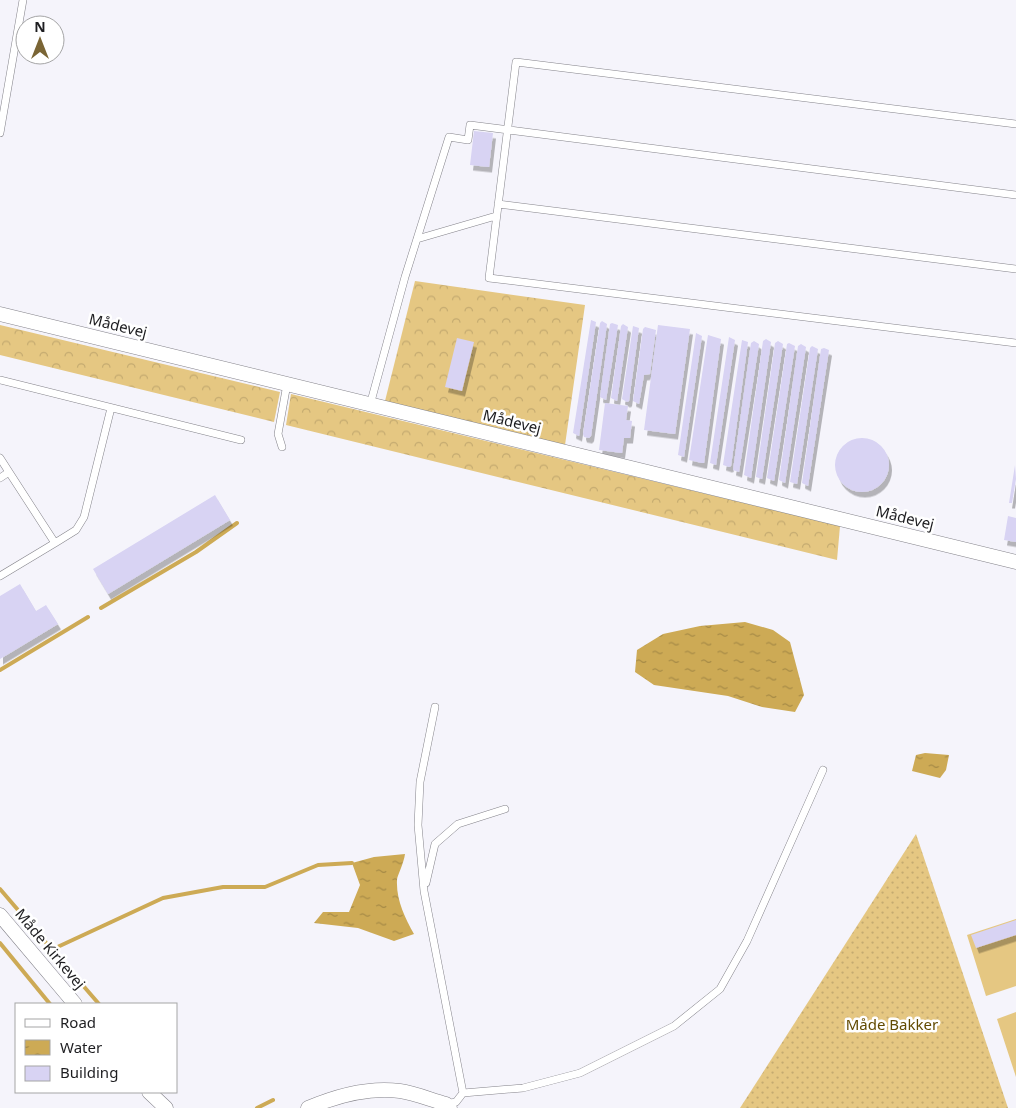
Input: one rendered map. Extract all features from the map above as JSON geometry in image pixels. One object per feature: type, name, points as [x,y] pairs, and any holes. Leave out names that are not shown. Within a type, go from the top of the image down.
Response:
[{"type":"street","name":"Mådevej","points":[[0,314],[1016,562]]},
{"type":"street","name":"Måde Kirkevej","points":[[0,916],[74,1003]]},
{"type":"street","points":[[308,1108],[352,1094],[387,1091],[402,1091],[448,1106]]},
{"type":"street","points":[[151,1093],[166,1108]]},
{"type":"lane","points":[[0,133],[23,0]]},
{"type":"lane","points":[[1016,124],[516,62],[489,278],[1016,343]]},
{"type":"lane","points":[[370,404],[405,277],[450,137],[468,140],[470,125],[1016,194]]},
{"type":"lane","points":[[498,204],[1016,269]]},
{"type":"lane","points":[[418,239],[496,216]]},
{"type":"lane","points":[[0,380],[241,440]]},
{"type":"lane","points":[[282,447],[278,434],[287,384]]},
{"type":"lane","points":[[0,576],[76,530],[84,518],[111,408]]},
{"type":"lane","points":[[0,458],[54,543]]},
{"type":"lane","points":[[0,478],[9,472]]},
{"type":"lane","points":[[435,706],[420,782],[418,825],[424,891],[463,1093]]},
{"type":"lane","points":[[448,1106],[456,1102],[463,1093],[523,1088],[580,1073],[674,1026],[720,989],[747,941],[823,770]]},
{"type":"lane","points":[[424,891],[435,844],[458,824],[505,809]]},
{"type":"green space","points":[[415,281],[585,305],[565,445],[385,401]]},
{"type":"green space","points":[[0,325],[280,392],[274,422],[0,355]]},
{"type":"green space","points":[[291,394],[840,526],[837,560],[286,425]]},
{"type":"green space","name":"Måde Bakker","points":[[916,834],[1008,1108],[740,1108]]},
{"type":"green space","points":[[1016,919],[1016,986],[986,996],[967,935]]},
{"type":"green space","points":[[1016,1012],[1016,1077],[997,1019]]},
{"type":"water","points":[[745,622],[773,630],[790,642],[804,695],[795,712],[762,707],[728,696],[654,685],[635,672],[637,650],[663,634],[700,626]]},
{"type":"water","points":[[925,753],[949,755],[946,770],[940,778],[912,771],[916,755]]},
{"type":"water","points":[[405,854],[397,878],[397,887],[407,922],[414,934],[394,941],[358,928],[314,923],[323,912],[349,912],[360,885],[352,863],[374,857]]},
{"type":"building","points":[[474,131],[493,133],[489,167],[470,165]]},
{"type":"building","points":[[591,320],[596,322],[579,436],[573,433]]},
{"type":"building","points":[[602,321],[607,324],[591,436],[589,438],[584,437],[583,434],[600,323]]},
{"type":"building","points":[[610,324],[618,325],[606,400],[600,397]]},
{"type":"building","points":[[623,324],[628,327],[617,401],[611,398],[621,326]]},
{"type":"building","points":[[658,325],[690,329],[675,434],[644,430]]},
{"type":"building","points":[[633,326],[639,328],[629,401],[627,402],[622,399]]},
{"type":"building","points":[[645,327],[656,330],[650,374],[644,375],[639,404],[633,401],[643,329]]},
{"type":"building","points":[[696,333],[702,336],[684,457],[678,455]]},
{"type":"building","points":[[708,335],[721,339],[704,463],[702,463],[689,460]]},
{"type":"building","points":[[729,337],[735,340],[716,465],[710,463]]},
{"type":"building","points":[[457,338],[474,342],[462,391],[445,387]]},
{"type":"building","points":[[766,339],[771,342],[751,478],[744,475],[763,341]]},
{"type":"building","points":[[742,340],[748,342],[731,466],[729,467],[723,465]]},
{"type":"building","points":[[754,341],[759,344],[739,472],[733,470],[751,343]]},
{"type":"building","points":[[778,341],[783,344],[762,479],[756,477],[775,343]]},
{"type":"building","points":[[787,344],[795,346],[774,481],[767,478]]},
{"type":"building","points":[[801,344],[806,347],[785,483],[779,480],[798,346]]},
{"type":"building","points":[[812,346],[818,349],[797,484],[790,482],[810,348]]},
{"type":"building","points":[[821,349],[829,350],[808,486],[802,483]]},
{"type":"building","points":[[605,403],[628,406],[626,420],[632,421],[630,438],[624,438],[622,453],[599,450]]},
{"type":"building","points":[[857,438],[867,438],[877,442],[885,450],[889,465],[885,480],[877,488],[867,492],[857,492],[847,488],[839,480],[835,470],[835,460],[839,450],[847,442]]},
{"type":"building","points":[[1015,465],[1016,479],[1012,503],[1009,503]]},
{"type":"building","points":[[215,495],[230,520],[108,594],[93,569]]},
{"type":"building","points":[[1008,516],[1016,518],[1016,542],[1004,540]]},
{"type":"building","points":[[20,584],[36,611],[46,605],[58,624],[0,659],[0,596]]},
{"type":"building","points":[[1016,920],[1016,935],[976,948],[971,935]]},
{"type":"waterway","points":[[101,608],[196,552],[237,523]]},
{"type":"waterway","points":[[0,670],[88,617]]},
{"type":"waterway","points":[[51,950],[163,898],[223,887],[265,887],[318,865],[352,863]]},
{"type":"waterway","points":[[0,889],[30,924]]},
{"type":"waterway","points":[[41,937],[98,1003]]},
{"type":"waterway","points":[[0,943],[49,1003]]},
{"type":"waterway","points":[[257,1108],[273,1100]]}]
